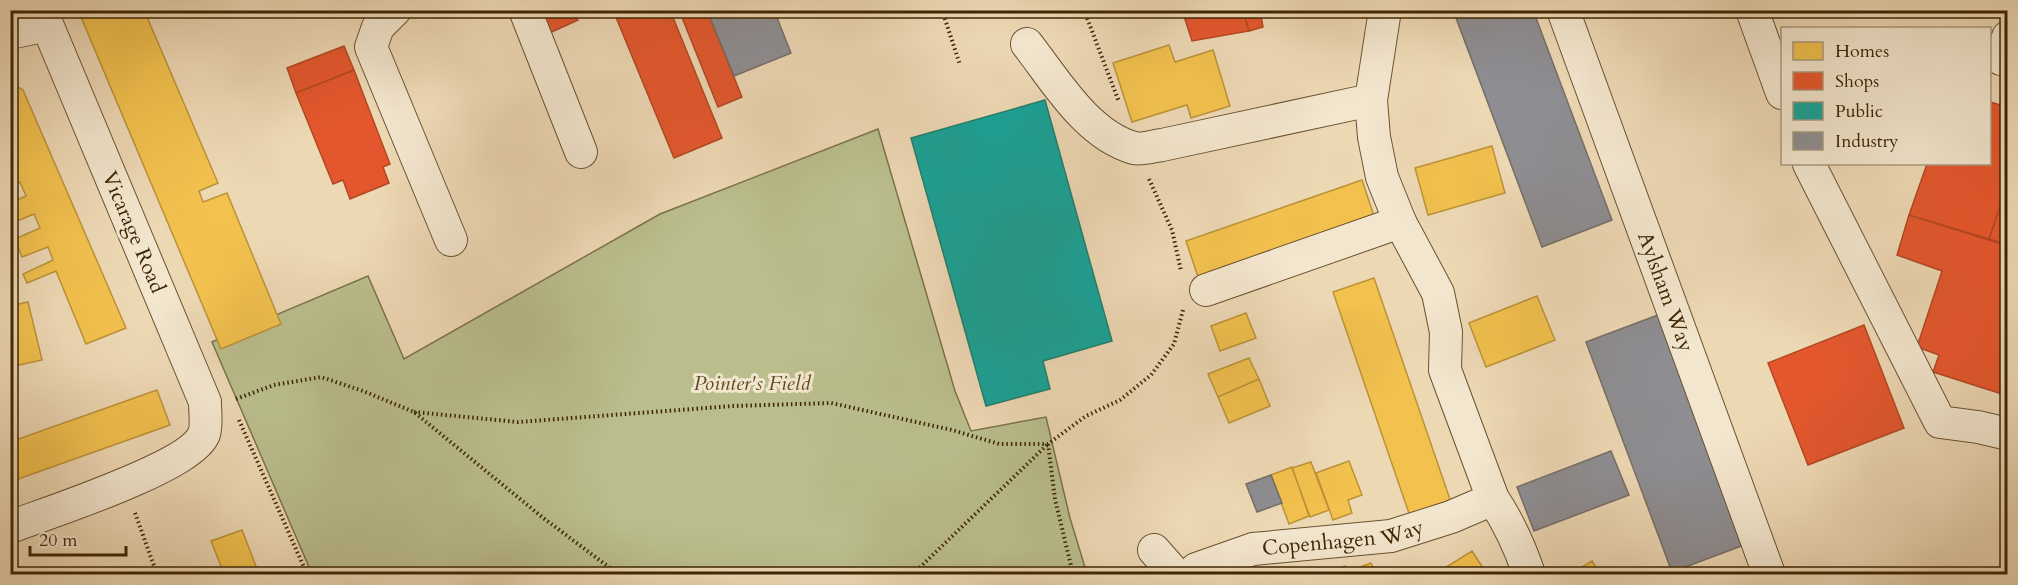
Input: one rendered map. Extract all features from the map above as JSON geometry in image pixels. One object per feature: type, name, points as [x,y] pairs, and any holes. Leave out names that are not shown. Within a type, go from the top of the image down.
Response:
[{"type":"street","points":[[395,10],[378,27],[371,47],[451,240]]},
{"type":"street","points":[[525,10],[581,152]]},
{"type":"street","points":[[1384,10],[1371,100],[1374,137],[1382,177],[1400,222],[1438,293],[1446,332],[1445,370],[1493,499],[1519,544],[1529,574]]},
{"type":"street","name":"Aylsham Way","points":[[1563,10],[1769,574]]},
{"type":"street","points":[[1752,10],[1781,90]]},
{"type":"street","points":[[10,33],[44,18]]},
{"type":"street","name":"Vicarage Road","points":[[44,18],[218,401],[204,434],[188,453],[157,471],[124,483]]},
{"type":"street","points":[[1027,44],[1069,100],[1102,133],[1148,147],[1371,100]]},
{"type":"street","points":[[1810,165],[1940,422],[2007,434]]},
{"type":"street","points":[[1191,288],[1400,222]]},
{"type":"street","points":[[10,527],[124,483]]},
{"type":"street","name":"Copenhagen Way","points":[[1191,574],[1196,569],[1252,549],[1391,536],[1451,517],[1493,499]]},
{"type":"street","points":[[1154,550],[1176,574]]},
{"type":"path","points":[[942,10],[960,65]]},
{"type":"path","points":[[913,574],[1048,444],[1086,416],[1120,400],[1151,375],[1174,344],[1191,288],[1148,147],[1084,10]]},
{"type":"path","points":[[307,574],[218,401],[274,385],[321,377],[414,412],[518,422],[733,406],[831,403],[952,430],[999,444],[1048,444]]},
{"type":"path","points":[[414,412],[542,517],[618,574]]},
{"type":"path","points":[[1048,444],[1055,500],[1073,574]]},
{"type":"path","points":[[124,483],[157,574]]},
{"type":"path","points":[[10,552],[19,574]]},
{"type":"green space","name":"Pointer's Field","points":[[878,129],[955,391],[971,431],[1046,417],[1070,518],[1087,574],[312,574],[212,342],[368,276],[404,359],[660,214]]},
{"type":"building: Homes","points":[[78,10],[144,10],[218,183],[199,191],[203,202],[227,193],[281,324],[221,349]]},
{"type":"building: Homes","points":[[1169,45],[1175,62],[1213,50],[1230,106],[1191,118],[1187,105],[1132,122],[1113,63]]},
{"type":"building: Homes","points":[[18,87],[23,90],[126,328],[86,344],[56,271],[27,283],[23,274],[53,260],[48,247],[22,257],[15,239],[40,228],[34,214],[10,224],[10,203],[26,196],[20,182],[10,186],[10,88]]},
{"type":"building: Homes","points":[[1492,146],[1505,193],[1428,215],[1415,168]]},
{"type":"building: Homes","points":[[1362,180],[1376,222],[1200,283],[1186,241]]},
{"type":"building: Homes","points":[[1374,278],[1454,511],[1413,525],[1333,292]]},
{"type":"building: Homes","points":[[1537,296],[1555,340],[1486,367],[1469,323]]},
{"type":"building: Homes","points":[[28,302],[42,360],[10,367],[10,343],[14,343],[10,329],[10,306]]},
{"type":"building: Homes","points":[[1246,313],[1256,338],[1220,351],[1211,326]]},
{"type":"building: Homes","points":[[1249,358],[1259,379],[1218,397],[1208,374]]},
{"type":"building: Homes","points":[[1259,379],[1270,406],[1229,423],[1218,397]]},
{"type":"building: Homes","points":[[157,390],[170,425],[10,482],[10,442]]},
{"type":"building: Homes","points":[[1349,461],[1362,495],[1348,500],[1352,513],[1333,520],[1316,473]]},
{"type":"building: Homes","points":[[1311,462],[1329,510],[1310,517],[1292,468]]},
{"type":"building: Homes","points":[[1292,467],[1309,516],[1289,524],[1271,475]]},
{"type":"building: Homes","points":[[242,530],[259,574],[224,574],[211,541]]},
{"type":"building: Homes","points":[[1472,551],[1487,574],[1435,574]]},
{"type":"building: Homes","points":[[1592,561],[1600,574],[1570,574]]},
{"type":"building: Homes","points":[[1371,563],[1376,574],[1348,574],[1347,572]]},
{"type":"building: Homes","points":[[1345,566],[1348,574],[1324,574]]},
{"type":"building: Shops","points":[[535,10],[574,10],[578,20],[545,35]]},
{"type":"building: Shops","points":[[613,10],[670,10],[722,138],[674,158]]},
{"type":"building: Shops","points":[[679,10],[707,10],[742,97],[718,107]]},
{"type":"building: Shops","points":[[1182,10],[1243,10],[1249,31],[1192,41]]},
{"type":"building: Shops","points":[[1243,10],[1260,10],[1263,27],[1249,31]]},
{"type":"building: Shops","points":[[344,46],[354,70],[296,93],[287,68]]},
{"type":"building: Shops","points":[[354,70],[390,164],[383,167],[389,183],[350,199],[343,180],[333,184],[296,93]]},
{"type":"building: Shops","points":[[1991,102],[2008,107],[2008,183],[1989,239],[1909,215],[1927,165],[1991,165]]},
{"type":"building: Shops","points":[[2008,183],[2008,245],[1989,239]]},
{"type":"building: Shops","points":[[1909,215],[2008,246],[2008,396],[1933,372],[1939,355],[1917,347],[1942,271],[1897,255]]},
{"type":"building: Shops","points":[[1864,325],[1904,428],[1808,465],[1768,363]]},
{"type":"building: Public","points":[[1045,100],[1112,341],[1043,361],[1050,389],[986,406],[911,138]]},
{"type":"building: Industry","points":[[707,10],[774,10],[791,53],[734,76]]},
{"type":"building: Industry","points":[[1453,10],[1533,10],[1612,220],[1542,247]]},
{"type":"building: Industry","points":[[1658,315],[1744,545],[1672,572],[1586,342]]},
{"type":"building: Industry","points":[[1611,451],[1629,495],[1534,531],[1517,487]]},
{"type":"building: Industry","points":[[1271,475],[1282,503],[1257,512],[1246,484]]}]
